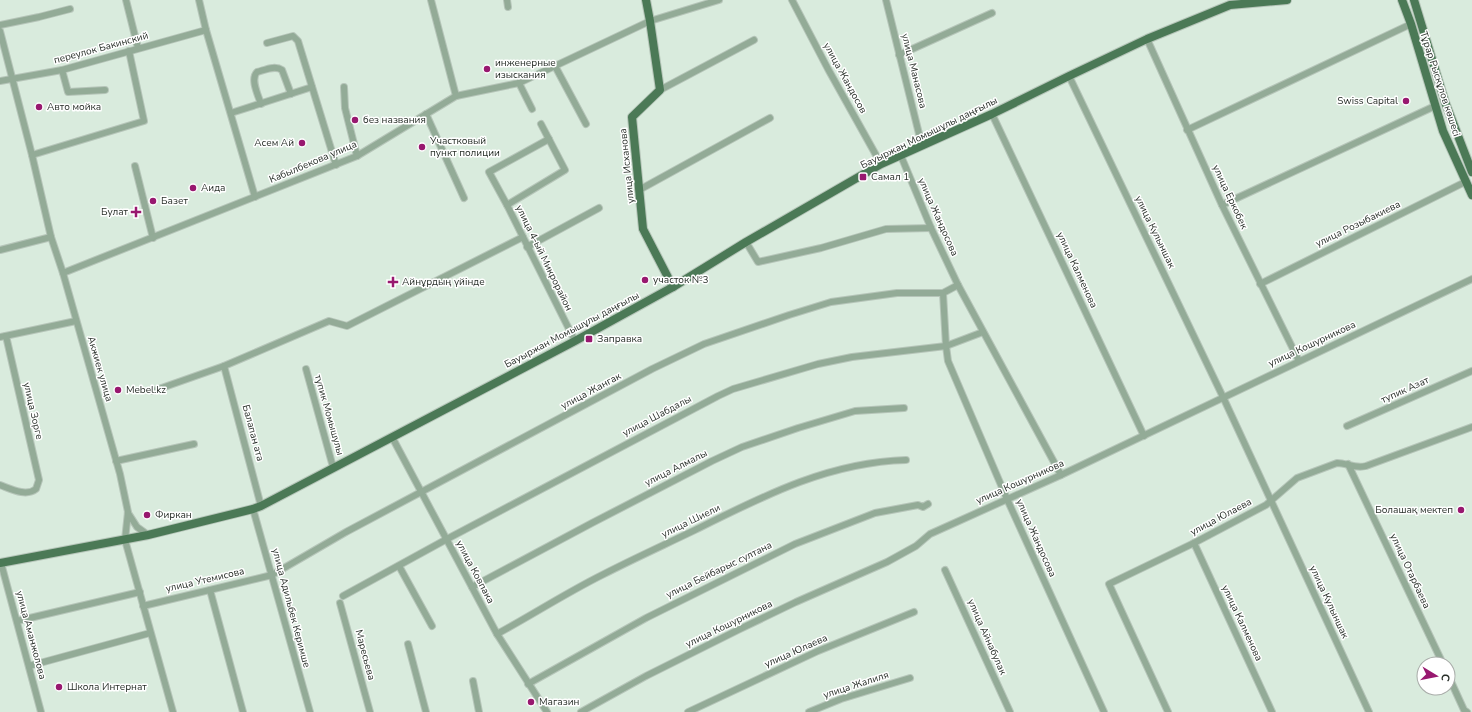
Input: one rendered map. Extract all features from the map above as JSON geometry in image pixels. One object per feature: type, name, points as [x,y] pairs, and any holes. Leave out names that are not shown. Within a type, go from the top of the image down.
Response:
[{"type":"main road","points":[[646,0],[660,90]]},
{"type":"main road","name":"Бауыржан Момышұлы даңғылы","points":[[1,563],[148,535],[262,506],[673,287],[746,242],[881,164],[992,114],[1146,39],[1230,6],[1287,0]]},
{"type":"main road","name":"Тұрар Рыскұлов көшесі","points":[[1402,0],[1411,24],[1443,131],[1472,195]]},
{"type":"main road","name":"Тұрар Рыскұлов көшесі","points":[[1414,0],[1445,102],[1472,172]]},
{"type":"main road","name":"улица Исханова","points":[[660,90],[632,117],[643,229],[673,287]]},
{"type":"main road","points":[[1443,131],[1454,125]]},
{"type":"street","points":[[126,0],[138,48]]},
{"type":"street","points":[[200,0],[206,30],[255,197]]},
{"type":"street","points":[[431,0],[456,96]]},
{"type":"street","points":[[507,0],[508,7]]},
{"type":"street","name":"Кабылбекова улица","points":[[63,273],[357,156],[456,96],[520,83],[650,21],[719,0]]},
{"type":"street","name":"улица Жандосов","points":[[792,0],[828,69],[881,164]]},
{"type":"street","name":"улица Манасова","points":[[886,0],[922,146]]},
{"type":"street","points":[[0,25],[70,9]]},
{"type":"street","points":[[900,55],[992,13]]},
{"type":"street","points":[[1187,130],[1411,24]]},
{"type":"street","name":"переулок Бакинский","points":[[0,81],[62,70],[206,30]]},
{"type":"street","name":"Акжиек улица","points":[[0,32],[32,155],[51,237],[63,273],[116,461],[128,512],[125,540],[173,712]]},
{"type":"street","points":[[267,43],[293,36],[298,41],[336,165]]},
{"type":"street","name":"улица Еркобек","points":[[1146,39],[1222,205],[1299,361]]},
{"type":"street","points":[[660,90],[754,40]]},
{"type":"street","points":[[32,155],[144,121],[129,51]]},
{"type":"street","points":[[555,66],[586,124]]},
{"type":"street","points":[[261,104],[254,79],[254,74],[257,72],[277,67],[280,68],[292,94]]},
{"type":"street","points":[[62,70],[68,92],[105,90]]},
{"type":"street","name":"улица Кулыншак","points":[[1069,76],[1223,397],[1369,712]]},
{"type":"street","points":[[520,83],[532,109]]},
{"type":"street","points":[[344,87],[345,108],[357,156]]},
{"type":"street","points":[[231,113],[312,88]]},
{"type":"street","points":[[1222,205],[1435,106]]},
{"type":"street","points":[[426,114],[464,198]]},
{"type":"street","name":"улица Калменова","points":[[992,114],[1144,436]]},
{"type":"street","points":[[639,190],[770,118]]},
{"type":"street","name":"улица 4-ый Микрорайон","points":[[541,124],[566,170],[507,205],[575,340]]},
{"type":"street","points":[[507,205],[489,172],[549,139]]},
{"type":"street","name":"улица Жандосова","points":[[901,156],[931,228],[958,285],[1061,475]]},
{"type":"street","points":[[135,166],[153,238]]},
{"type":"street","name":"улица Розыбакиева","points":[[1260,284],[1465,182]]},
{"type":"street","points":[[527,247],[599,208]]},
{"type":"street","points":[[746,242],[758,262],[821,248],[886,229],[931,228]]},
{"type":"street","points":[[0,250],[51,237]]},
{"type":"street","points":[[154,391],[224,366],[329,321],[347,326],[523,237]]},
{"type":"street","name":"улица Кошурникова","points":[[581,712],[646,676],[738,630],[796,602],[888,562],[916,546],[930,534],[1144,436],[1472,279]]},
{"type":"street","points":[[943,293],[958,285]]},
{"type":"street","name":"улица Жангак","points":[[272,575],[346,532],[422,493],[652,369],[704,344],[831,302],[897,293],[943,293]]},
{"type":"street","name":"улица Жандосова","points":[[943,293],[948,361],[1007,499],[1104,712]]},
{"type":"street","points":[[3,337],[76,321]]},
{"type":"street","name":"улица Шабдалы","points":[[343,596],[447,539],[733,389],[801,368],[852,357],[946,346],[984,332]]},
{"type":"street","name":"улица Зорге","points":[[0,485],[24,493],[33,492],[36,489],[39,480],[3,337]]},
{"type":"street","name":"Балапан ата","points":[[224,366],[262,506]]},
{"type":"street","name":"тупик Момышулы","points":[[306,369],[333,467]]},
{"type":"street","name":"тупик Азат","points":[[1347,426],[1472,371]]},
{"type":"street","name":"улица Алмалы","points":[[472,587],[551,544],[742,447],[855,411],[904,408]]},
{"type":"street","name":"улица Юлаева","points":[[1168,712],[1109,584],[1266,506],[1297,478],[1337,463],[1348,464],[1356,467],[1366,466],[1472,427]]},
{"type":"street","name":"улица Ковпака","points":[[392,437],[497,634],[547,712]]},
{"type":"street","points":[[116,461],[194,444]]},
{"type":"street","name":"улица Шиели","points":[[497,634],[602,575],[751,502],[783,488],[840,469],[883,461],[906,460]]},
{"type":"street","name":"улица Отарбаева","points":[[1348,464],[1439,656]]},
{"type":"street","name":"улица Бейбарыс султана","points":[[528,684],[646,618],[795,544],[876,513],[918,505],[923,507],[928,504]]},
{"type":"street","name":"улица Адильбек Керимше","points":[[253,509],[309,712]]},
{"type":"street","points":[[128,512],[137,527],[148,535]]},
{"type":"street","name":"улица Калменова","points":[[1194,543],[1272,712]]},
{"type":"street","name":"улица Аманжолова","points":[[1,563],[18,621],[41,712]]},
{"type":"street","points":[[399,566],[432,626]]},
{"type":"street","name":"улица Айнабулак","points":[[946,570],[1010,712]]},
{"type":"street","name":"улица Утемисова","points":[[143,606],[272,575]]},
{"type":"street","points":[[210,590],[243,712]]},
{"type":"street","points":[[18,621],[140,592]]},
{"type":"street","name":"Маресьева","points":[[340,603],[370,712]]},
{"type":"street","name":"улица Юлаева","points":[[688,712],[818,651],[914,612]]},
{"type":"street","points":[[29,666],[150,633]]},
{"type":"street","points":[[408,644],[426,712]]},
{"type":"street","name":"улица Жалиля","points":[[809,712],[841,699],[910,678]]},
{"type":"street","points":[[473,681],[479,712]]},
{"type":"street","points":[[1456,692],[1464,710],[1467,712]]},
{"type":"place","name":"инженерные изыскания","points":[[487,69]]},
{"type":"place","name":"Swiss Capital","points":[[1406,101]]},
{"type":"place","name":"Авто мойка","points":[[39,107]]},
{"type":"place","name":"без названия","points":[[355,120]]},
{"type":"place","name":"Асем Ай","points":[[302,143]]},
{"type":"place","name":"Участковый пункт полиции","points":[[422,147]]},
{"type":"place","name":"Самал 1","points":[[863,177]]},
{"type":"place","name":"Аида","points":[[193,188]]},
{"type":"place","name":"Базет","points":[[153,201]]},
{"type":"place","name":"Булат","points":[[136,212]]},
{"type":"place","name":"участок №3","points":[[645,280]]},
{"type":"place","name":"Айнұрдың үйінде","points":[[393,282]]},
{"type":"place","name":"Заправка","points":[[589,339]]},
{"type":"place","name":"Mebel.kz","points":[[118,390]]},
{"type":"place","name":"Болашақ мектеп","points":[[1461,510]]},
{"type":"place","name":"Фиркан","points":[[147,515]]},
{"type":"place","name":"Школа Интернат","points":[[59,687]]},
{"type":"place","name":"Магазин","points":[[531,702]]}]
